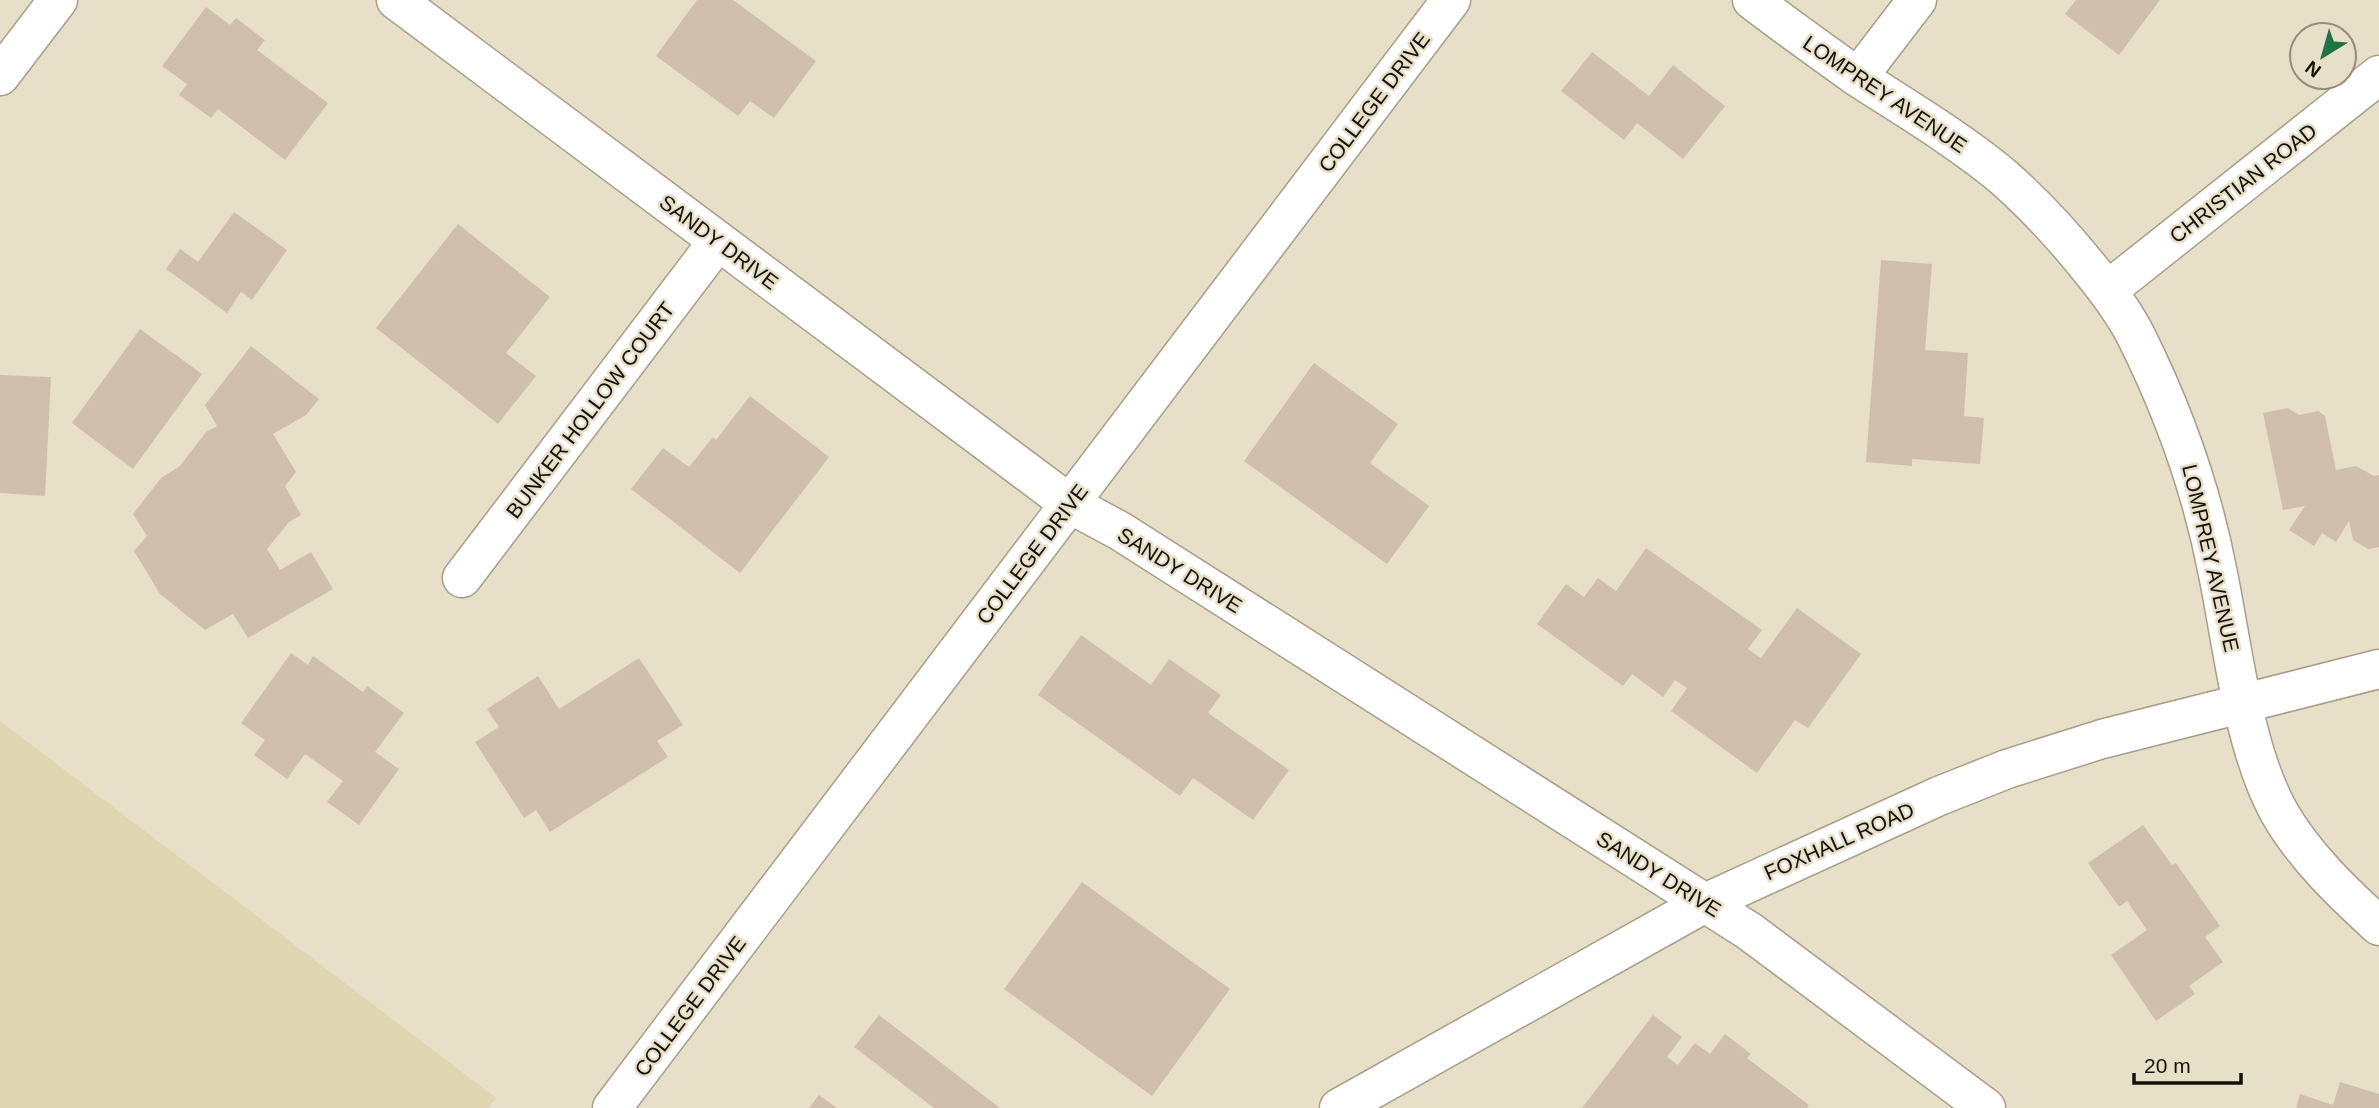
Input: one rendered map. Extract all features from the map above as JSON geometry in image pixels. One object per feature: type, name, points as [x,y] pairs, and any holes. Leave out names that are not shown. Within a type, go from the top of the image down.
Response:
[{"type":"street","points":[[0,76],[58,0]]},
{"type":"street","name":"SANDY DRIVE","points":[[396,0],[1070,504],[1120,531],[1749,931],[1986,1108]]},
{"type":"street","name":"COLLEGE DRIVE","points":[[612,1108],[1451,0]]},
{"type":"street","name":"LOMPREY AVENUE","points":[[1752,0],[2001,176],[2059,230],[2108,290],[2135,335],[2193,470],[2261,771],[2279,811],[2305,850],[2346,896],[2379,926]]},
{"type":"street","points":[[1858,77],[1917,0]]},
{"type":"street","name":"CHRISTIAN ROAD","points":[[2108,290],[2379,75]]},
{"type":"street","name":"BUNKER HOLLOW COURT","points":[[462,578],[718,241]]},
{"type":"street","name":"FOXHALL ROAD","points":[[1339,1108],[1705,903],[1939,796],[2007,769],[2102,740],[2379,669]]},
{"type":"sand","points":[[0,721],[496,1098],[488,1108],[0,1108]]},
{"type":"building","points":[[697,0],[733,0],[816,61],[774,118],[750,101],[738,116],[656,56]]},
{"type":"building","points":[[2076,0],[2160,0],[2119,55],[2065,14]]},
{"type":"building","points":[[206,7],[230,25],[236,18],[265,40],[257,50],[328,103],[285,160],[218,109],[211,118],[179,95],[187,84],[162,66]]},
{"type":"building","points":[[1592,52],[1649,96],[1673,65],[1725,106],[1683,159],[1637,123],[1624,140],[1561,91]]},
{"type":"building","points":[[234,212],[287,250],[252,300],[241,292],[227,313],[166,269],[180,249],[198,262]]},
{"type":"building","points":[[458,224],[550,297],[506,353],[536,376],[498,424],[376,328]]},
{"type":"building","points":[[1881,260],[1932,264],[1925,350],[1968,353],[1964,416],[1984,418],[1980,464],[1912,459],[1912,466],[1866,462]]},
{"type":"building","points":[[140,329],[202,374],[133,469],[72,423]]},
{"type":"building","points":[[251,346],[319,399],[306,415],[273,434],[296,472],[285,486],[301,515],[289,522],[267,549],[280,570],[311,552],[333,589],[248,638],[233,614],[205,630],[160,594],[134,551],[147,536],[133,514],[161,478],[180,466],[206,432],[217,426],[205,405]]},
{"type":"building","points":[[1314,363],[1398,424],[1370,463],[1429,506],[1387,564],[1244,461]]},
{"type":"building","points":[[0,375],[51,377],[45,496],[0,493]]},
{"type":"building","points":[[750,396],[829,457],[740,573],[631,489],[663,448],[689,467],[713,437],[716,440]]},
{"type":"building","points":[[2288,408],[2299,415],[2318,411],[2325,416],[2336,470],[2356,466],[2374,476],[2379,475],[2379,547],[2368,549],[2353,540],[2349,521],[2336,542],[2322,533],[2314,546],[2289,530],[2305,506],[2283,510],[2263,413]]},
{"type":"building","points":[[1646,548],[1762,630],[1748,649],[1761,658],[1797,608],[1861,654],[1808,728],[1795,720],[1757,773],[1671,711],[1687,688],[1675,680],[1663,697],[1632,674],[1623,686],[1537,624],[1566,584],[1584,597],[1598,578],[1616,591]]},
{"type":"building","points":[[1081,635],[1151,685],[1169,659],[1221,695],[1208,713],[1289,770],[1253,820],[1193,778],[1180,796],[1038,695]]},
{"type":"building","points":[[291,653],[308,665],[313,656],[363,692],[367,686],[404,713],[375,752],[399,769],[359,825],[327,802],[343,781],[305,754],[287,779],[254,755],[265,740],[241,723]]},
{"type":"building","points":[[639,658],[683,725],[657,741],[668,757],[550,832],[536,810],[524,818],[475,742],[499,727],[487,709],[538,676],[559,709]]},
{"type":"building","points":[[2143,825],[2172,865],[2176,863],[2220,926],[2205,937],[2223,962],[2189,986],[2195,994],[2156,1021],[2111,955],[2147,930],[2127,901],[2119,907],[2088,863]]},
{"type":"building","points":[[1082,882],[1230,989],[1152,1096],[1004,989]]},
{"type":"building","points":[[879,1015],[1000,1108],[934,1108],[854,1047]]},
{"type":"building","points":[[1653,1015],[1682,1037],[1667,1057],[1678,1065],[1695,1043],[1710,1054],[1725,1034],[1751,1054],[1747,1058],[1809,1105],[1807,1108],[1582,1108]]},
{"type":"building","points":[[2340,1082],[2379,1094],[2379,1108],[2296,1108],[2300,1094],[2333,1105]]},
{"type":"building","points":[[819,1095],[837,1108],[809,1108]]}]
